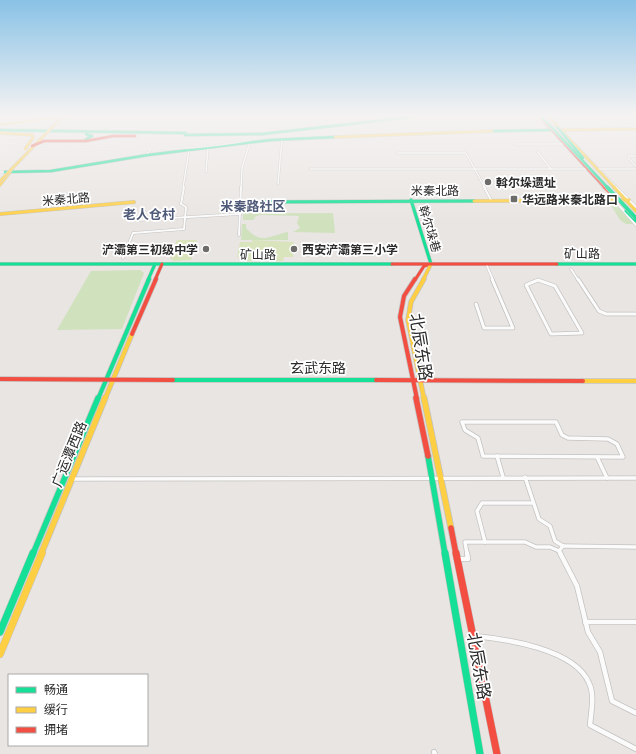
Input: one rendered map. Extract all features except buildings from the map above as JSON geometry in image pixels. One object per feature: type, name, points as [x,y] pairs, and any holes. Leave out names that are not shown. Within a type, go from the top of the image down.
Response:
[{"type":"main road","points":[[0,176],[23,151]]},
{"type":"main road","points":[[0,181],[27,151]]},
{"type":"main road","points":[[2,172],[51,170],[179,151]]},
{"type":"main road","points":[[570,151],[636,221]]},
{"type":"main road","points":[[574,151],[636,214]]},
{"type":"main road","points":[[578,151],[628,200],[636,210]]},
{"type":"main road","points":[[579,151],[583,160],[636,218]]},
{"type":"main road","points":[[0,185],[11,172]]},
{"type":"main road","name":"幹尔垛巷","points":[[411,200],[431,265]]},
{"type":"main road","name":"米秦北路","points":[[241,202],[628,200]]},
{"type":"main road","name":"米秦北路","points":[[0,214],[25,213],[134,202]]},
{"type":"main road","name":"广运潭西路","points":[[0,654],[72,479],[155,265]]},
{"type":"main road","name":"矿山路","points":[[162,265],[424,266]]},
{"type":"main road","name":"广运潭西路","points":[[0,632],[110,379],[162,265]]},
{"type":"main road","points":[[424,266],[431,265]]},
{"type":"main road","name":"矿山路","points":[[431,265],[636,265]]},
{"type":"main road","name":"北辰东路","points":[[431,265],[414,293],[408,307],[408,320],[497,754]]},
{"type":"main road","name":"矿山路","points":[[0,266],[636,265]]},
{"type":"main road","name":"北辰东路","points":[[424,266],[404,296],[401,307],[401,324],[432,478],[480,754]]},
{"type":"main road","name":"玄武东路","points":[[0,379],[412,381],[636,380]]},
{"type":"street","points":[[146,155],[150,151]]},
{"type":"street","points":[[124,258],[133,233],[184,229],[186,207],[181,204],[189,151]]},
{"type":"street","points":[[206,172],[208,151]]},
{"type":"street","points":[[239,235],[242,168],[247,151]]},
{"type":"street","points":[[278,184],[281,151]]},
{"type":"street","points":[[537,151],[551,169]]},
{"type":"street","points":[[397,153],[466,153],[491,200]]},
{"type":"street","points":[[636,156],[629,156],[628,158],[636,166]]},
{"type":"street","points":[[310,169],[588,169]]},
{"type":"street","points":[[597,169],[636,169]]},
{"type":"street","points":[[616,200],[636,224]]},
{"type":"street","points":[[628,200],[636,207]]},
{"type":"street","points":[[138,220],[240,214]]},
{"type":"street","points":[[476,304],[484,328],[513,328],[487,266]]},
{"type":"street","points":[[572,269],[599,311],[606,314],[636,314]]},
{"type":"street","points":[[538,280],[555,286],[582,333],[551,334],[526,285],[538,280]]},
{"type":"street","points":[[462,422],[556,422],[562,435],[568,438],[608,439],[617,444],[624,457],[597,457],[483,456],[478,438],[465,430],[462,422]]},
{"type":"street","points":[[497,456],[504,477]]},
{"type":"street","points":[[597,457],[607,478]]},
{"type":"street","points":[[72,479],[441,477],[636,478]]},
{"type":"street","points":[[525,477],[533,503],[540,519],[550,526],[555,542],[563,546],[636,546]]},
{"type":"street","points":[[486,542],[477,511],[482,503],[533,503]]},
{"type":"street","points":[[456,559],[468,559],[465,542],[525,542],[536,547],[550,547],[559,551],[577,586],[588,632],[600,652],[612,701],[636,713]]},
{"type":"street","points":[[550,547],[555,542]]},
{"type":"street","points":[[559,551],[563,546]]},
{"type":"street","points":[[586,622],[636,622]]},
{"type":"street","points":[[472,636],[500,638],[532,645],[568,662],[587,678],[592,695],[590,725],[636,749]]},
{"type":"green space","points":[[609,202],[614,202],[633,224],[626,224],[620,220]]},
{"type":"green space","points":[[243,213],[333,213],[335,233],[293,232],[300,228],[297,223],[299,216],[260,215],[255,217],[254,220],[243,220]]},
{"type":"green space","points":[[242,224],[246,224],[246,228],[257,237],[262,238],[288,232],[288,240],[241,240]]},
{"type":"green space","points":[[177,240],[197,240],[191,260],[174,261],[170,258]]},
{"type":"green space","points":[[252,240],[294,242],[293,257],[284,257],[283,261],[245,261],[245,257],[237,257],[240,242],[252,242]]},
{"type":"green space","points":[[140,270],[144,273],[122,329],[57,330],[91,271]]},
{"type":"traffic: fast","points":[[5,172],[51,171],[179,151]]},
{"type":"traffic: fast","points":[[574,151],[636,218]]},
{"type":"traffic: fast","points":[[577,151],[583,158]]},
{"type":"traffic: fast","points":[[411,200],[431,264]]},
{"type":"traffic: fast","points":[[241,202],[474,201]]},
{"type":"traffic: fast","points":[[626,211],[636,221]]},
{"type":"traffic: fast","points":[[0,264],[392,264]]},
{"type":"traffic: fast","points":[[0,632],[155,264]]},
{"type":"traffic: fast","points":[[557,264],[636,264]]},
{"type":"traffic: fast","points":[[173,380],[376,380]]},
{"type":"traffic: fast","points":[[428,456],[480,754]]},
{"type":"traffic: slow","points":[[0,181],[29,151]]},
{"type":"traffic: slow","points":[[581,151],[636,211]]},
{"type":"traffic: slow","points":[[0,185],[11,171]]},
{"type":"traffic: slow","points":[[474,201],[629,200]]},
{"type":"traffic: slow","points":[[0,214],[134,202]]},
{"type":"traffic: slow","points":[[431,264],[424,279],[413,295],[408,320],[451,528]]},
{"type":"traffic: slow","points":[[0,654],[132,334]]},
{"type":"traffic: slow","points":[[583,381],[636,381]]},
{"type":"traffic: jam","points":[[571,151],[609,192]]},
{"type":"traffic: jam","points":[[132,334],[162,264]]},
{"type":"traffic: jam","points":[[392,264],[557,264]]},
{"type":"traffic: jam","points":[[427,265],[424,266],[404,296],[400,317],[428,456]]},
{"type":"traffic: jam","points":[[0,379],[173,380]]},
{"type":"traffic: jam","points":[[376,380],[583,381]]},
{"type":"traffic: jam","points":[[451,528],[497,754]]},
{"type":"place","name":"斡尔垛遗址","points":[[488,182]]},
{"type":"place","name":"华远路米秦北路口","points":[[514,199]]},
{"type":"place","name":"浐灞第三初级中学","points":[[206,249]]},
{"type":"place","name":"西安浐灞第三小学","points":[[294,249]]},
{"type":"district","name":"米秦路社区","points":[[253,206]]},
{"type":"district","name":"老人仓村","points":[[149,214]]}]
